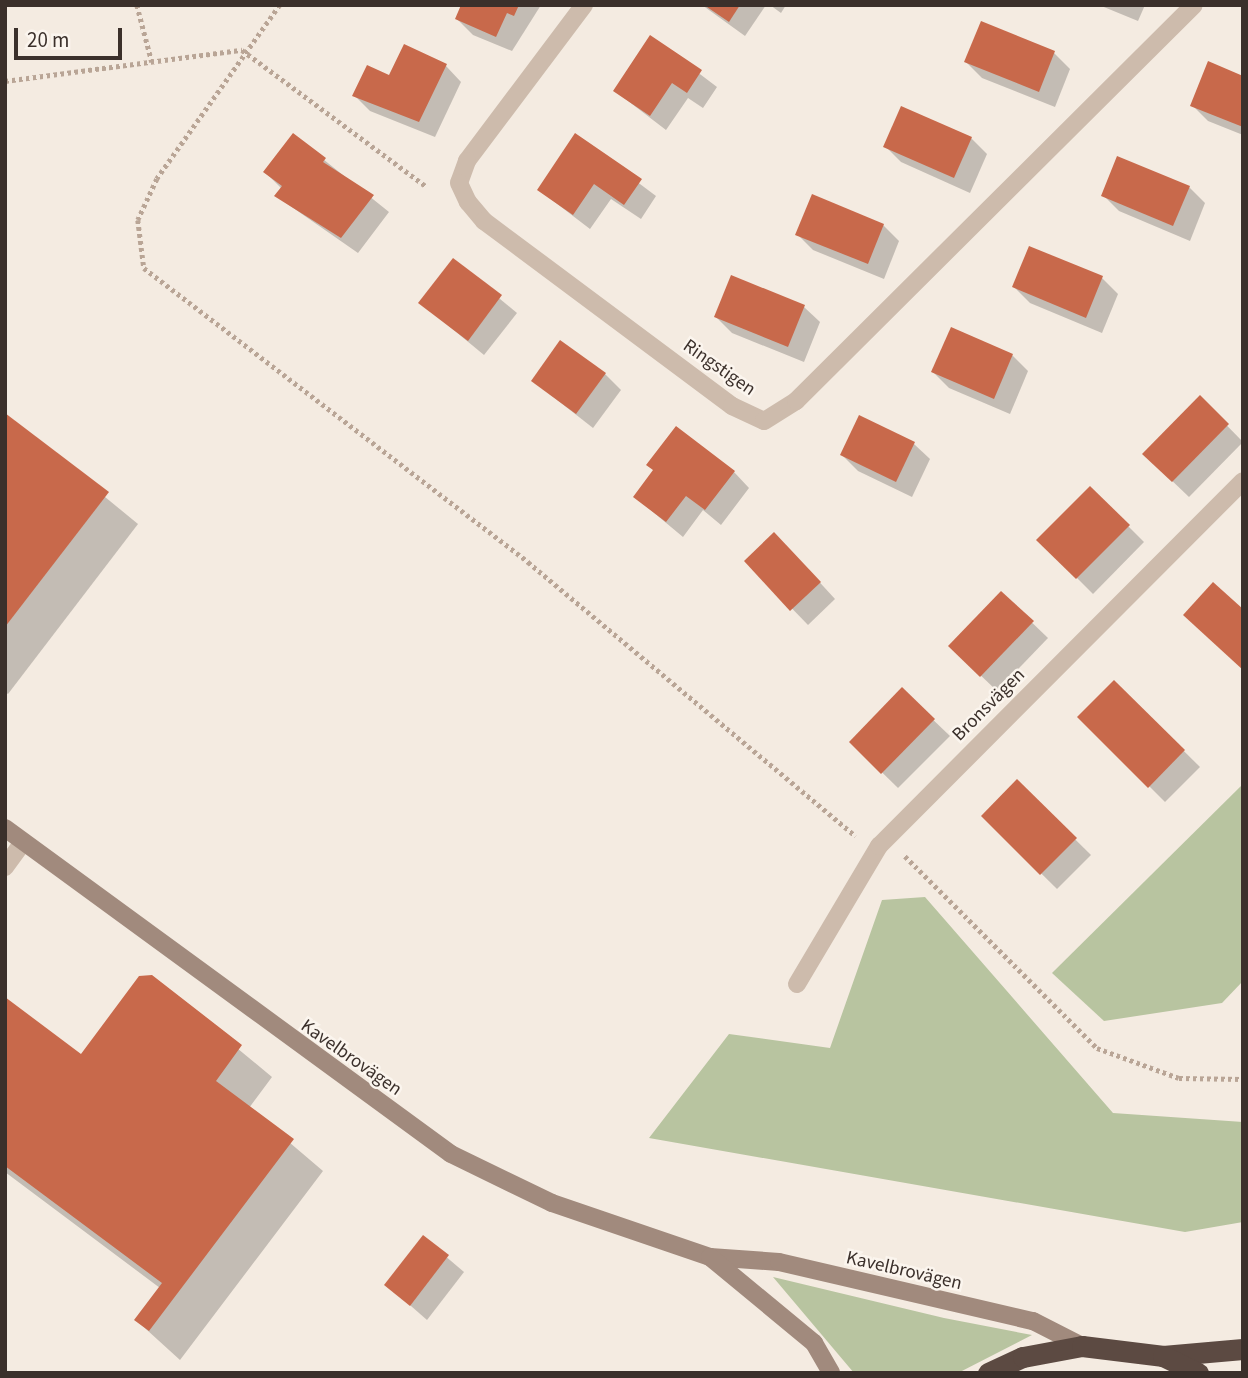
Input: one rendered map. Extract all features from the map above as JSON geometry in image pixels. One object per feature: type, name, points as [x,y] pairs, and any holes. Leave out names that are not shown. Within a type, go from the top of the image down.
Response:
[{"type":"highway","points":[[988,1373],[1023,1357],[1082,1346],[1163,1356],[1243,1349]]},
{"type":"highway","points":[[1163,1356],[1198,1373]]},
{"type":"main road","name":"Kavelbrovägen","points":[[5,828],[452,1154],[552,1203],[710,1257],[779,1262],[1033,1321],[1082,1346]]},
{"type":"main road","name":"Kavelbrovägen","points":[[710,1257],[814,1343],[831,1373]]},
{"type":"street","name":"Ringstigen","points":[[584,5],[467,161],[459,183],[484,221],[732,406],[764,421],[796,401],[1194,5]]},
{"type":"street","name":"Bronsvägen","points":[[797,984],[879,846],[1243,481]]},
{"type":"street","points":[[5,867],[23,842]]},
{"type":"path","points":[[137,5],[152,62]]},
{"type":"path","points":[[280,5],[242,50],[148,200],[138,220],[144,268],[528,562],[858,837]]},
{"type":"path","points":[[5,81],[242,50],[426,186]]},
{"type":"path","points":[[902,852],[1097,1048],[1180,1078],[1243,1079]]},
{"type":"green space","points":[[1243,784],[1243,981],[1222,1003],[1104,1021],[1052,973]]},
{"type":"green space","points":[[925,897],[1113,1113],[1243,1122],[1243,1222],[1185,1232],[649,1138],[729,1034],[830,1048],[882,900]]},
{"type":"green space","points":[[773,1277],[944,1318],[1032,1335],[958,1373],[854,1373]]},
{"type":"building","points":[[461,5],[519,5],[514,16],[507,13],[496,37],[455,19]]},
{"type":"building","points":[[704,5],[740,5],[729,22]]},
{"type":"building","points":[[981,21],[1055,51],[1039,92],[964,62]]},
{"type":"building","points":[[650,35],[702,70],[687,93],[672,83],[650,116],[613,91]]},
{"type":"building","points":[[404,44],[447,64],[419,122],[352,96],[367,65],[389,75]]},
{"type":"building","points":[[1208,61],[1243,76],[1243,127],[1190,106]]},
{"type":"building","points":[[901,106],[972,137],[954,178],[883,147]]},
{"type":"building","points":[[293,133],[326,158],[323,162],[374,195],[341,238],[274,196],[282,186],[263,172]]},
{"type":"building","points":[[575,133],[642,179],[624,205],[594,184],[573,215],[537,190]]},
{"type":"building","points":[[1117,156],[1190,186],[1173,226],[1101,196]]},
{"type":"building","points":[[812,194],[884,224],[868,264],[795,235]]},
{"type":"building","points":[[1029,246],[1103,276],[1086,318],[1012,287]]},
{"type":"building","points":[[453,258],[502,295],[468,341],[418,303]]},
{"type":"building","points":[[731,275],[805,305],[788,347],[714,317]]},
{"type":"building","points":[[951,327],[1013,354],[994,399],[931,372]]},
{"type":"building","points":[[560,340],[606,373],[576,414],[531,381]]},
{"type":"building","points":[[1200,395],[1229,424],[1172,482],[1142,454]]},
{"type":"building","points":[[5,413],[109,492],[5,627]]},
{"type":"building","points":[[859,415],[915,442],[896,482],[840,455]]},
{"type":"building","points":[[676,426],[735,471],[705,510],[686,496],[666,522],[633,497],[653,470],[646,465]]},
{"type":"building","points":[[1090,486],[1130,525],[1076,579],[1036,540]]},
{"type":"building","points":[[774,532],[821,582],[790,611],[744,561]]},
{"type":"building","points":[[1213,582],[1243,609],[1243,670],[1183,615]]},
{"type":"building","points":[[1001,591],[1034,621],[980,677],[948,646]]},
{"type":"building","points":[[1114,680],[1185,750],[1148,788],[1077,717]]},
{"type":"building","points":[[902,687],[935,719],[881,774],[849,742]]},
{"type":"building","points":[[1017,779],[1077,838],[1040,875],[981,816]]},
{"type":"building","points":[[152,975],[242,1045],[216,1081],[294,1139],[149,1331],[134,1320],[162,1283],[5,1166],[5,997],[81,1054],[139,976]]},
{"type":"building","points":[[423,1235],[449,1255],[410,1306],[384,1285]]}]
